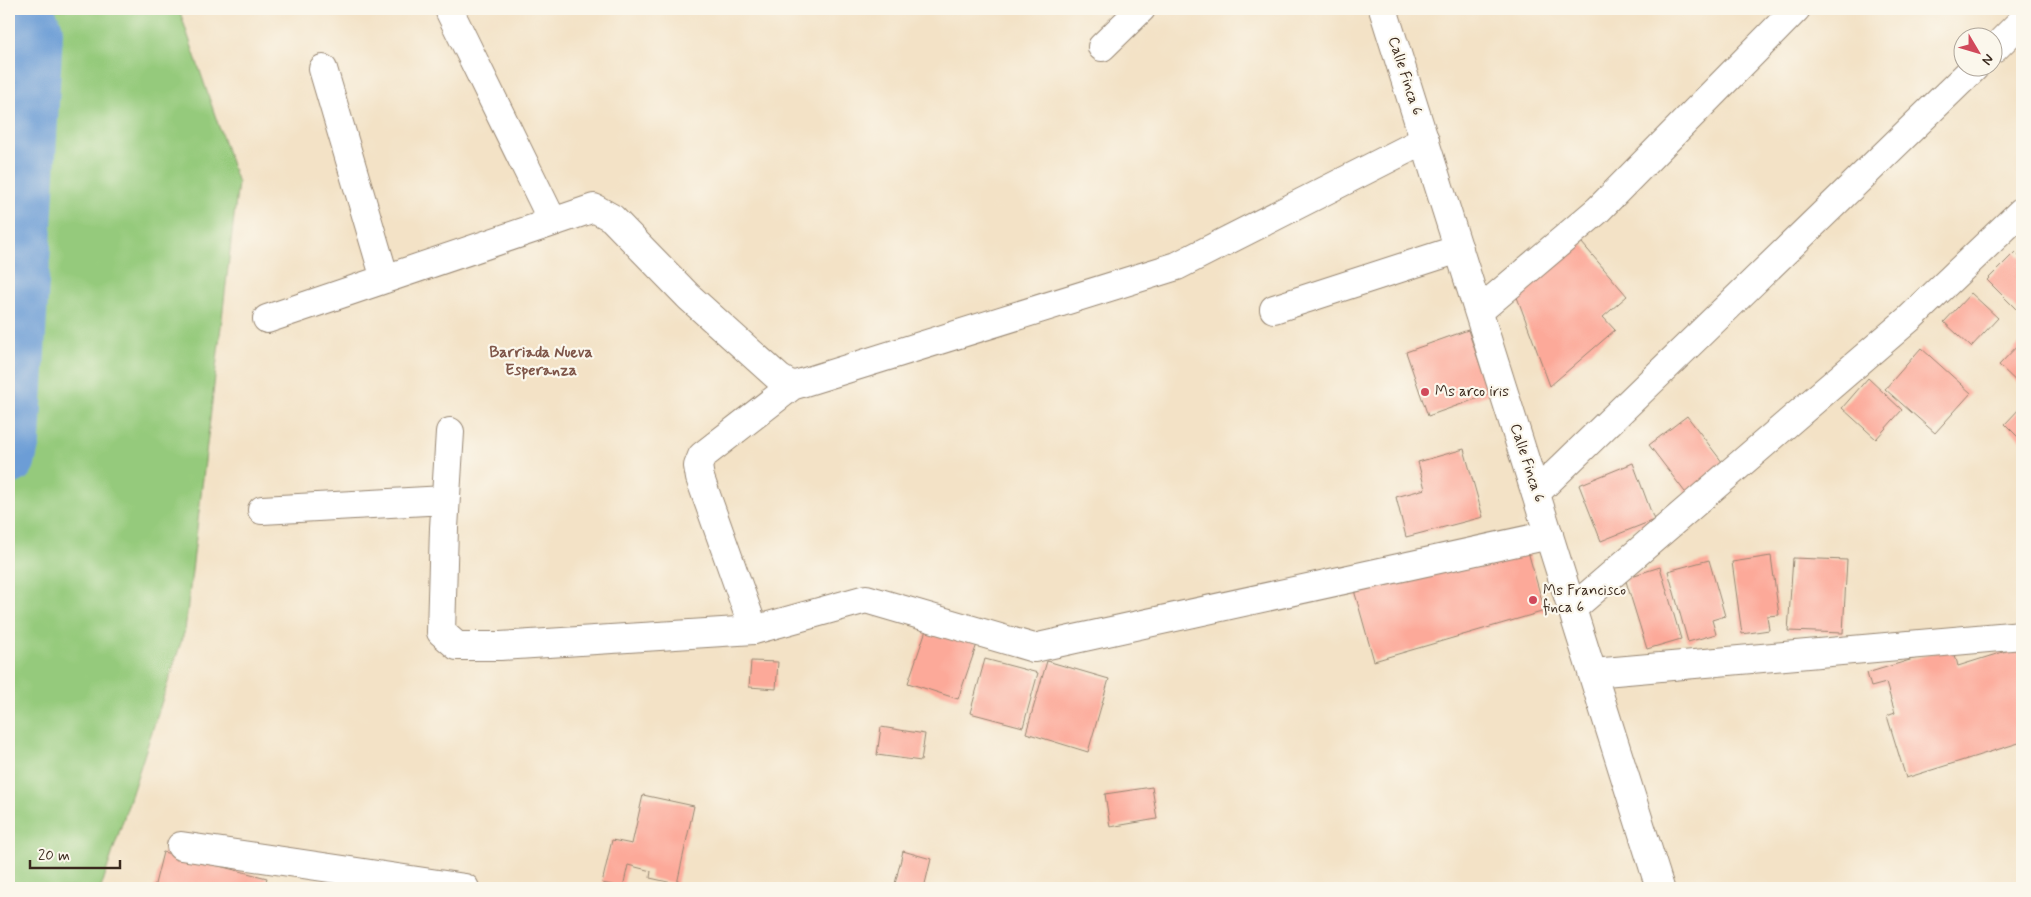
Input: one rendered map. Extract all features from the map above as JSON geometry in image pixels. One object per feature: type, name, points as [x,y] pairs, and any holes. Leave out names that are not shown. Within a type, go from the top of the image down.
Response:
[{"type":"street","points":[[1102,47],[1141,9]]},
{"type":"street","name":"Calle Finca 6","points":[[1383,9],[1660,888]]},
{"type":"street","points":[[1478,311],[1598,210],[1796,9]]},
{"type":"street","points":[[450,12],[553,222]]},
{"type":"street","points":[[2004,39],[2022,21]]},
{"type":"street","points":[[322,69],[385,279]]},
{"type":"street","points":[[1536,493],[1964,78]]},
{"type":"street","points":[[754,630],[700,478],[698,466],[702,456],[792,386],[1177,266],[1425,140]]},
{"type":"street","points":[[267,319],[594,208],[612,218],[689,297],[779,378],[792,386]]},
{"type":"street","points":[[1572,609],[1910,318],[2022,211]]},
{"type":"street","points":[[1274,309],[1459,249]]},
{"type":"street","points":[[450,432],[445,500],[441,632],[457,646],[500,646],[754,630],[866,599],[1034,648],[1549,534]]},
{"type":"street","points":[[262,510],[445,500]]},
{"type":"street","points":[[1593,673],[2022,635]]},
{"type":"street","points":[[181,846],[465,888]]},
{"type":"green space","points":[[9,9],[179,9],[238,183],[185,630],[101,888],[9,888]]},
{"type":"building","points":[[1576,236],[1627,296],[1603,317],[1615,330],[1550,386],[1514,289]]},
{"type":"building","points":[[2015,252],[2022,259],[2022,315],[1987,280]]},
{"type":"building","points":[[1971,293],[1998,318],[1971,347],[1944,322]]},
{"type":"building","points":[[1468,330],[1490,394],[1428,416],[1406,352]]},
{"type":"building","points":[[2022,341],[2022,387],[1999,365]]},
{"type":"building","points":[[1921,348],[1971,393],[1935,433],[1885,389]]},
{"type":"building","points":[[1868,378],[1902,410],[1876,439],[1842,408]]},
{"type":"building","points":[[2022,406],[2022,441],[2005,424]]},
{"type":"building","points":[[1687,416],[1726,467],[1688,496],[1649,445]]},
{"type":"building","points":[[1464,449],[1483,517],[1406,537],[1396,497],[1425,489],[1418,462]]},
{"type":"building","points":[[1633,463],[1654,520],[1601,541],[1579,485]]},
{"type":"building","points":[[1525,541],[1545,611],[1374,661],[1354,590]]},
{"type":"building","points":[[1771,556],[1779,615],[1767,616],[1769,630],[1742,634],[1732,562]]},
{"type":"building","points":[[1793,558],[1847,560],[1843,633],[1788,631]]},
{"type":"building","points":[[1709,560],[1725,616],[1712,620],[1716,634],[1688,642],[1668,571]]},
{"type":"building","points":[[1660,567],[1681,639],[1647,649],[1625,578]]},
{"type":"building","points":[[927,627],[977,644],[958,699],[908,683]]},
{"type":"building","points":[[2022,646],[2022,742],[1906,778],[1887,716],[1895,713],[1886,683],[1871,687],[1867,673],[1953,647],[1958,666]]},
{"type":"building","points":[[985,659],[1038,673],[1023,727],[970,713]]},
{"type":"building","points":[[751,661],[778,662],[776,689],[749,687]]},
{"type":"building","points":[[1047,661],[1109,679],[1088,752],[1026,733]]},
{"type":"building","points":[[881,727],[925,734],[921,761],[877,755]]},
{"type":"building","points":[[1152,787],[1157,819],[1110,827],[1105,794]]},
{"type":"building","points":[[643,795],[694,806],[677,884],[650,878],[651,871],[628,865],[623,887],[602,883],[612,840],[632,844]]},
{"type":"building","points":[[903,851],[931,859],[924,888],[894,888]]},
{"type":"building","points":[[163,852],[267,878],[264,888],[154,888]]},
{"type":"waterway","points":[[9,458],[13,440],[36,31],[24,9]]},
{"type":"place","name":"Ms arco iris","points":[[1425,392]]},
{"type":"place","name":"Ms Francisco finca 6","points":[[1533,600]]},
{"type":"district","name":"Barriada Nueva Esperanza","points":[[541,361]]}]
